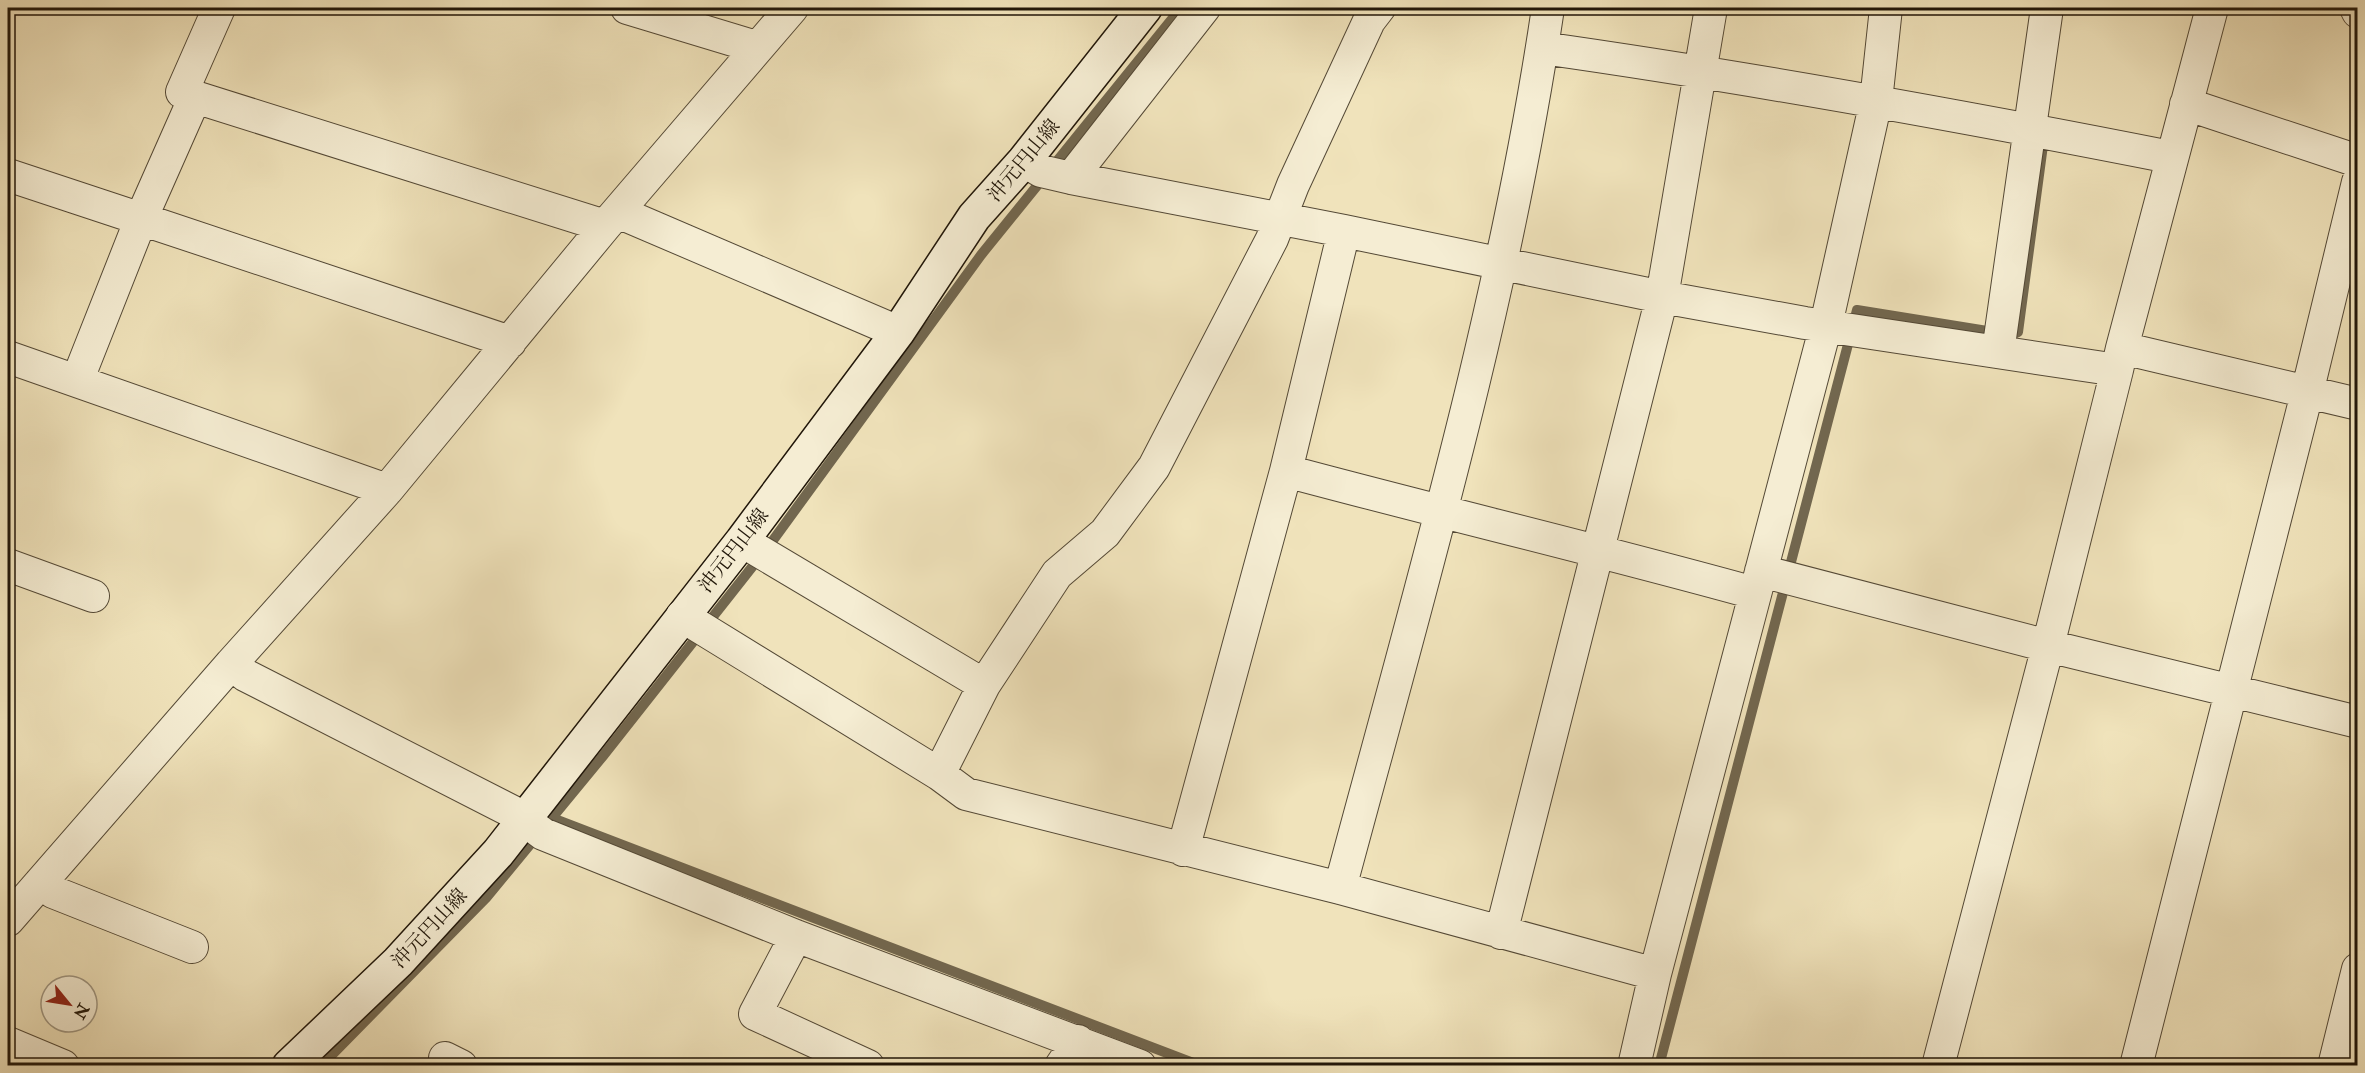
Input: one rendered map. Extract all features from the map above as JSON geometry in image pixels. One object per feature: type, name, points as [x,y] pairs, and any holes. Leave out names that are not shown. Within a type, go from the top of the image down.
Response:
[{"type":"main road","name":"沖元円山線","points":[[289,1065],[398,962],[498,853],[534,827],[755,549],[975,217],[1049,172],[1145,8]]},
{"type":"street","points":[[219,8],[182,92],[612,219],[898,332]]},
{"type":"street","points":[[627,8],[756,47]]},
{"type":"street","points":[[8,920],[47,887],[238,669],[756,47],[792,8]]},
{"type":"street","points":[[1049,172],[1204,8]]},
{"type":"street","points":[[939,774],[984,685],[1057,574],[1105,533],[1154,466],[1280,219],[1369,21],[1379,8]]},
{"type":"street","points":[[1340,888],[1441,513],[1502,263],[1548,8]]},
{"type":"street","points":[[1501,933],[1662,297],[1711,8]]},
{"type":"street","points":[[1647,1062],[1655,974],[1773,580],[1844,328],[1876,101],[1886,8]]},
{"type":"street","points":[[1999,341],[2040,131],[2047,8]]},
{"type":"street","points":[[1938,1065],[2048,646],[2170,157],[2212,8]]},
{"type":"street","points":[[2356,8],[2358,12]]},
{"type":"street","points":[[1542,48],[1702,70],[2040,131],[2170,157]]},
{"type":"street","points":[[77,381],[141,219],[195,97]]},
{"type":"street","points":[[2186,104],[2358,161]]},
{"type":"street","points":[[1049,172],[1662,297],[1844,328],[1999,341],[2120,359],[2358,404]]},
{"type":"street","points":[[8,175],[510,342]]},
{"type":"street","points":[[2136,1065],[2307,393],[2358,182]]},
{"type":"street","points":[[1184,850],[1286,471],[1344,231]]},
{"type":"street","points":[[8,357],[387,490]]},
{"type":"street","points":[[1286,471],[1441,513],[1599,550],[1773,580],[2358,722]]},
{"type":"street","points":[[755,549],[984,685]]},
{"type":"street","points":[[8,565],[93,596]]},
{"type":"street","points":[[696,625],[939,774],[966,795],[1340,888],[1655,974]]},
{"type":"street","points":[[238,669],[534,827],[1070,1053],[1140,1065]]},
{"type":"street","points":[[47,887],[192,947]]},
{"type":"street","points":[[796,936],[755,1014],[868,1065]]},
{"type":"street","points":[[2334,1065],[2358,969]]},
{"type":"street","points":[[8,1043],[63,1065]]},
{"type":"waterway","points":[[321,1066],[486,898],[603,756],[771,543],[981,255],[1181,8]]},
{"type":"waterway","points":[[1659,1066],[1857,310],[2012,335],[2018,332],[2043,145]]},
{"type":"waterway","points":[[552,818],[1201,1066]]}]
